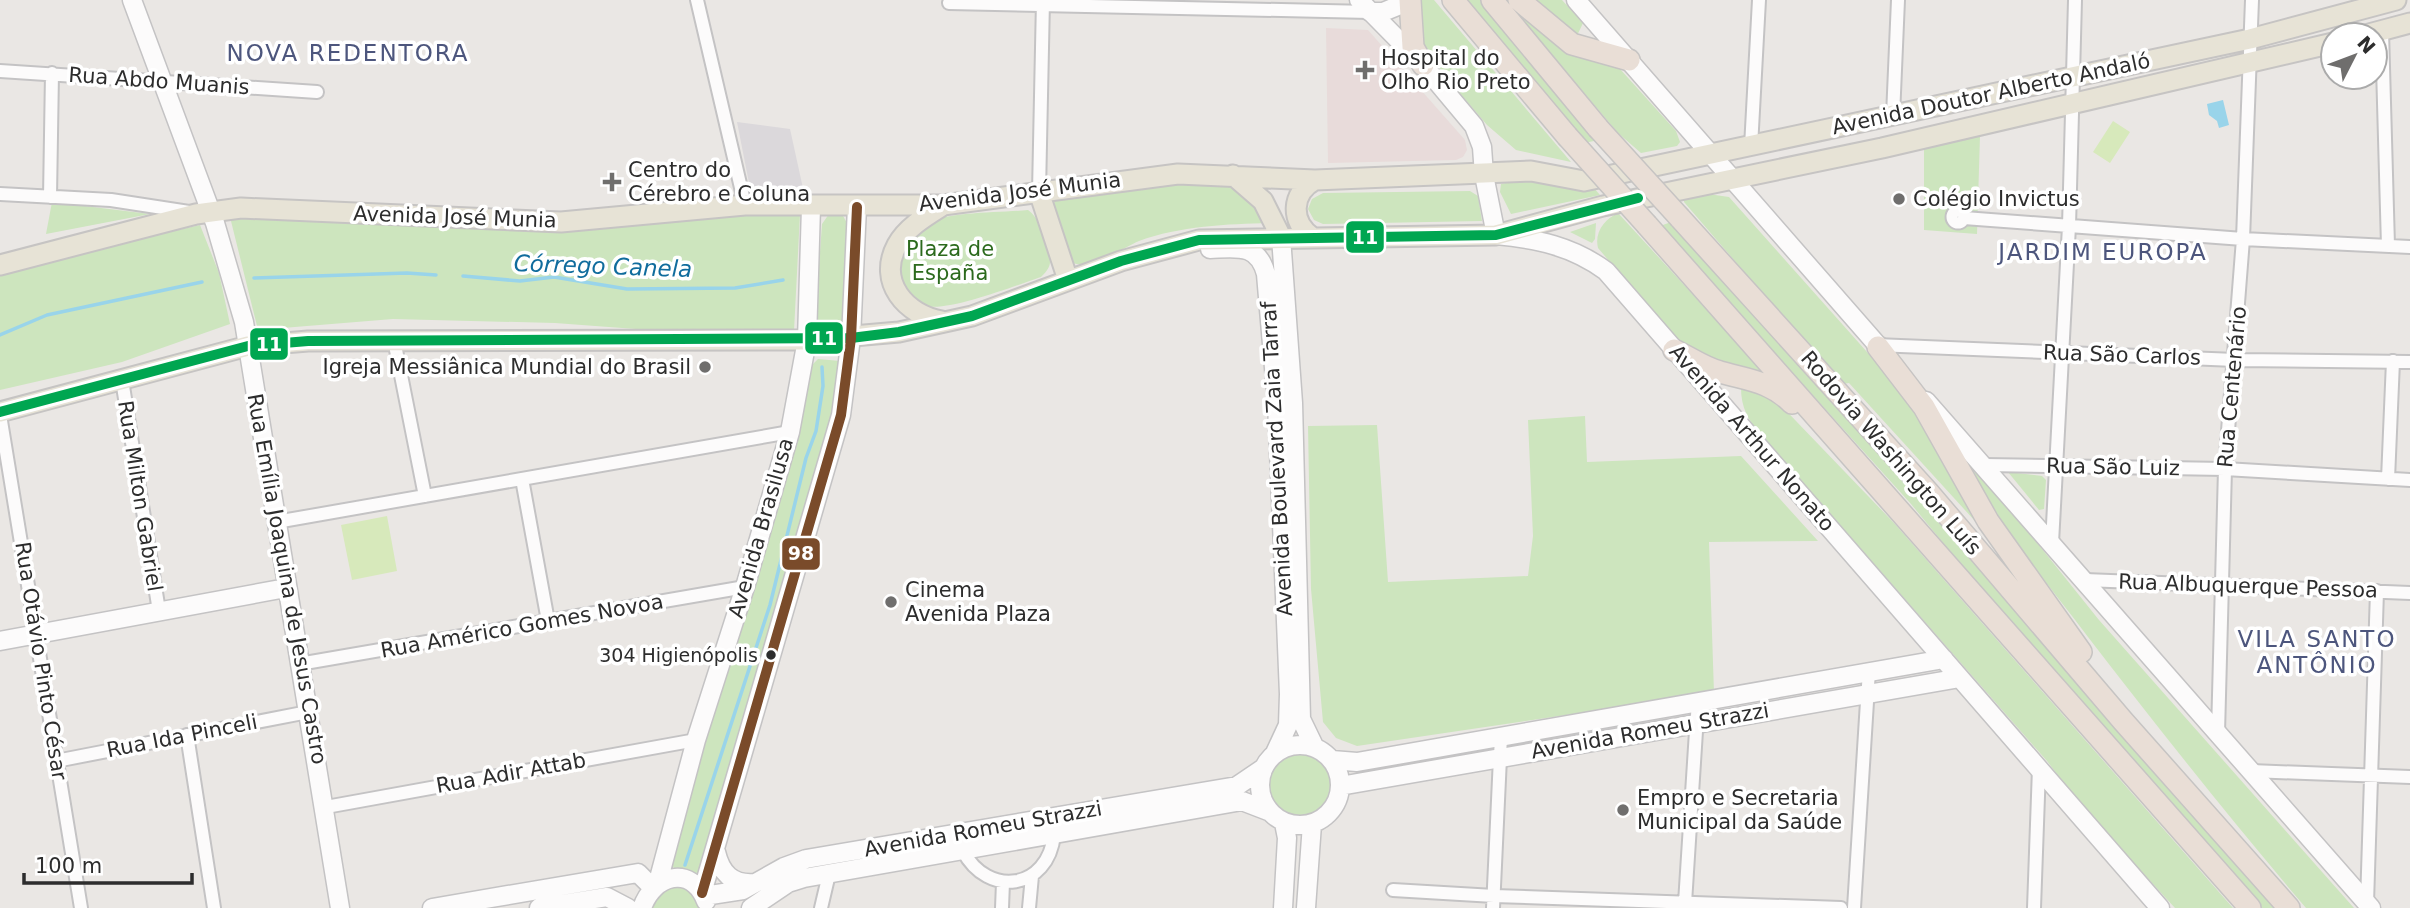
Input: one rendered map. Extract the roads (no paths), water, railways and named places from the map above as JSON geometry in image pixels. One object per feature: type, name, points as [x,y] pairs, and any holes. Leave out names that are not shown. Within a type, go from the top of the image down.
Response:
[{"type":"highway","name":"Rodovia Washington Luís","points":[[1453,0],[1567,136],[2250,908]]},
{"type":"highway","name":"Rodovia Washington Luís","points":[[1492,0],[1598,128],[1928,492],[2123,721],[2289,908]]},
{"type":"highway","points":[[1519,0],[1572,44],[1629,60]]},
{"type":"highway","points":[[1410,1],[1413,47],[1423,65]]},
{"type":"highway","points":[[1877,346],[1924,407],[1988,521],[2071,640],[2118,699],[2123,721]]},
{"type":"highway","points":[[1674,349],[1721,373],[1744,376],[1772,386],[1823,436],[1851,454]]},
{"type":"main road","name":"Rua Emília Joaquina de Jesus Castro","points":[[132,0],[248,346],[341,908]]},
{"type":"main road","points":[[1576,0],[1708,155],[2052,543],[2210,713],[2218,733],[2250,771],[2360,883],[2369,905]]},
{"type":"main road","name":"Avenida Doutor Alberto Andaló","points":[[1584,181],[2250,39],[2396,0]]},
{"type":"main road","points":[[1365,6],[1383,12],[1410,1]]},
{"type":"main road","points":[[0,413],[248,346],[308,341],[850,338],[972,316],[1169,247],[1223,237],[1496,235],[1484,175],[1482,147],[1474,126],[1423,65],[1365,6]]},
{"type":"main road","points":[[2389,29],[2410,23]]},
{"type":"main road","name":"Avenida Doutor Alberto Andaló","points":[[1496,235],[1603,206],[2073,104],[2319,47]]},
{"type":"main road","name":"Avenida José Munia","points":[[0,265],[204,213],[241,208],[561,222],[745,205],[943,205],[1178,174],[1315,180],[1531,171],[1584,181]]},
{"type":"main road","points":[[1233,175],[1264,201],[1281,237]]},
{"type":"main road","points":[[1312,237],[1299,223],[1295,211],[1300,192],[1315,180]]},
{"type":"main road","points":[[1039,192],[1068,281]]},
{"type":"main road","points":[[1016,195],[1047,219]]},
{"type":"main road","points":[[943,205],[901,239],[892,258],[891,269],[894,284],[904,304],[919,315],[947,322]]},
{"type":"main road","name":"Avenida Brasilusa","points":[[642,908],[655,884],[790,432],[807,340],[811,207]]},
{"type":"main road","points":[[705,899],[716,852],[841,415],[850,338],[857,207]]},
{"type":"main road","name":"Avenida Arthur Nonato","points":[[1496,235],[1532,238],[1567,248],[1606,271],[2160,908]]},
{"type":"main road","name":"Avenida Boulevard Zaia Tarraf","points":[[1281,237],[1292,390],[1301,719],[1315,748]]},
{"type":"main road","name":"Avenida Boulevard Zaia Tarraf","points":[[1169,247],[1245,250],[1262,258],[1266,274],[1277,403],[1289,694],[1287,725],[1275,753]]},
{"type":"main road","points":[[0,641],[286,587]]},
{"type":"main road","name":"Avenida Romeu Strazzi","points":[[1332,760],[1357,762],[1698,700],[1944,659]]},
{"type":"main road","name":"Avenida Romeu Strazzi","points":[[1340,786],[1960,678]]},
{"type":"main road","points":[[1752,691],[1755,713]]},
{"type":"main road","points":[[1287,747],[1315,748],[1332,760],[1340,786],[1332,810],[1312,824],[1284,823],[1268,811],[1259,791],[1262,769],[1275,753],[1287,747]]},
{"type":"main road","name":"Avenida Romeu Strazzi","points":[[705,899],[743,890],[806,859],[1237,786],[1262,769]]},
{"type":"main road","name":"Avenida Romeu Strazzi","points":[[751,908],[788,883],[804,878],[1242,801],[1268,811]]},
{"type":"main road","points":[[1283,908],[1287,838],[1284,823]]},
{"type":"main road","points":[[1306,908],[1312,824]]},
{"type":"main road","points":[[716,852],[723,871],[729,878],[737,882],[755,883]]},
{"type":"main road","points":[[432,908],[638,873],[655,884],[682,878],[694,884],[705,899]]},
{"type":"main road","points":[[539,908],[607,897],[628,908]]},
{"type":"street","points":[[697,0],[745,205]]},
{"type":"street","points":[[1751,147],[1759,0]]},
{"type":"street","points":[[1893,116],[1898,0]]},
{"type":"street","points":[[2052,543],[2069,226],[2075,0]]},
{"type":"street","name":"Rua Centenário","points":[[2210,713],[2220,587],[2224,469],[2243,239],[2252,0]]},
{"type":"street","points":[[950,3],[1365,6]]},
{"type":"street","points":[[1039,192],[1043,3]]},
{"type":"street","name":"Rua Abdo Muanis","points":[[0,71],[317,92]]},
{"type":"street","points":[[50,197],[52,73]]},
{"type":"street","points":[[2378,91],[2388,246]]},
{"type":"street","points":[[0,194],[133,203],[204,213]]},
{"type":"street","points":[[1964,218],[2243,239],[2410,247]]},
{"type":"street","points":[[394,340],[425,496]]},
{"type":"street","name":"Rua São Carlos","points":[[1877,346],[2235,360],[2410,362]]},
{"type":"street","points":[[2388,479],[2393,361]]},
{"type":"street","name":"Rua Milton Gabriel","points":[[122,380],[159,611]]},
{"type":"street","name":"Rua Otávio Pinto César","points":[[0,413],[81,908]]},
{"type":"street","points":[[276,522],[790,432]]},
{"type":"street","name":"Rua São Luiz","points":[[1984,465],[2224,469],[2410,480]]},
{"type":"street","points":[[522,479],[548,621]]},
{"type":"street","name":"Rua Albuquerque Pessoa","points":[[2085,580],[2410,593]]},
{"type":"street","name":"Rua Américo Gomes Novoa","points":[[299,664],[745,587]]},
{"type":"street","points":[[2360,883],[2372,776],[2376,591]]},
{"type":"street","points":[[1854,908],[1869,670]]},
{"type":"street","points":[[1685,903],[1698,700]]},
{"type":"street","name":"Rua Ida Pinceli","points":[[56,761],[308,712]]},
{"type":"street","points":[[187,735],[214,908]]},
{"type":"street","points":[[1494,902],[1501,736]]},
{"type":"street","name":"Rua Adir Attab","points":[[326,807],[696,740]]},
{"type":"street","points":[[2034,908],[2039,768]]},
{"type":"street","points":[[2250,771],[2410,777]]},
{"type":"street","points":[[2268,791],[2278,773]]},
{"type":"street","points":[[963,851],[978,873],[1003,882],[1032,876],[1048,859],[1054,835]]},
{"type":"street","points":[[821,908],[829,874]]},
{"type":"street","points":[[1029,908],[1032,876]]},
{"type":"street","points":[[804,878],[814,890],[821,908]]},
{"type":"street","points":[[1002,908],[1003,882]]},
{"type":"street","points":[[563,906],[570,886]]},
{"type":"street","points":[[1393,890],[1494,902],[1685,903],[1841,908]]},
{"type":"water","points":[[2223,100],[2229,125],[2219,128],[2217,121],[2209,115],[2207,104]]},
{"type":"waterway","name":"Córrego Canela","points":[[254,278],[407,273],[436,275]]},
{"type":"waterway","name":"Córrego Canela","points":[[463,276],[520,281],[554,277],[627,289],[735,288],[783,280]]},
{"type":"waterway","name":"Córrego Canela","points":[[0,335],[47,315],[202,282]]},
{"type":"waterway","points":[[685,865],[770,605],[806,458],[816,431],[823,386],[822,367]]},
{"type":"place","name":"Hospital do Olho Rio Preto","points":[[1365,70]]},
{"type":"place","name":"Centro do Cérebro e Coluna","points":[[612,182]]},
{"type":"place","name":"Colégio Invictus","points":[[1899,199]]},
{"type":"place","name":"Igreja Messiânica Mundial do Brasil","points":[[705,367]]},
{"type":"place","name":"Cinema Avenida Plaza","points":[[891,602]]},
{"type":"place","name":"304 Higienópolis","points":[[771,655]]},
{"type":"place","name":"Empro e Secretaria Municipal da Saúde","points":[[1623,810]]},
{"type":"district","name":"NOVA REDENTORA","points":[[348,53]]},
{"type":"district","name":"JARDIM EUROPA","points":[[2103,252]]},
{"type":"district","name":"VILA SANTO ANTÔNIO","points":[[2317,652]]},
{"type":"park label","name":"Plaza de España","points":[[950,261]]}]
